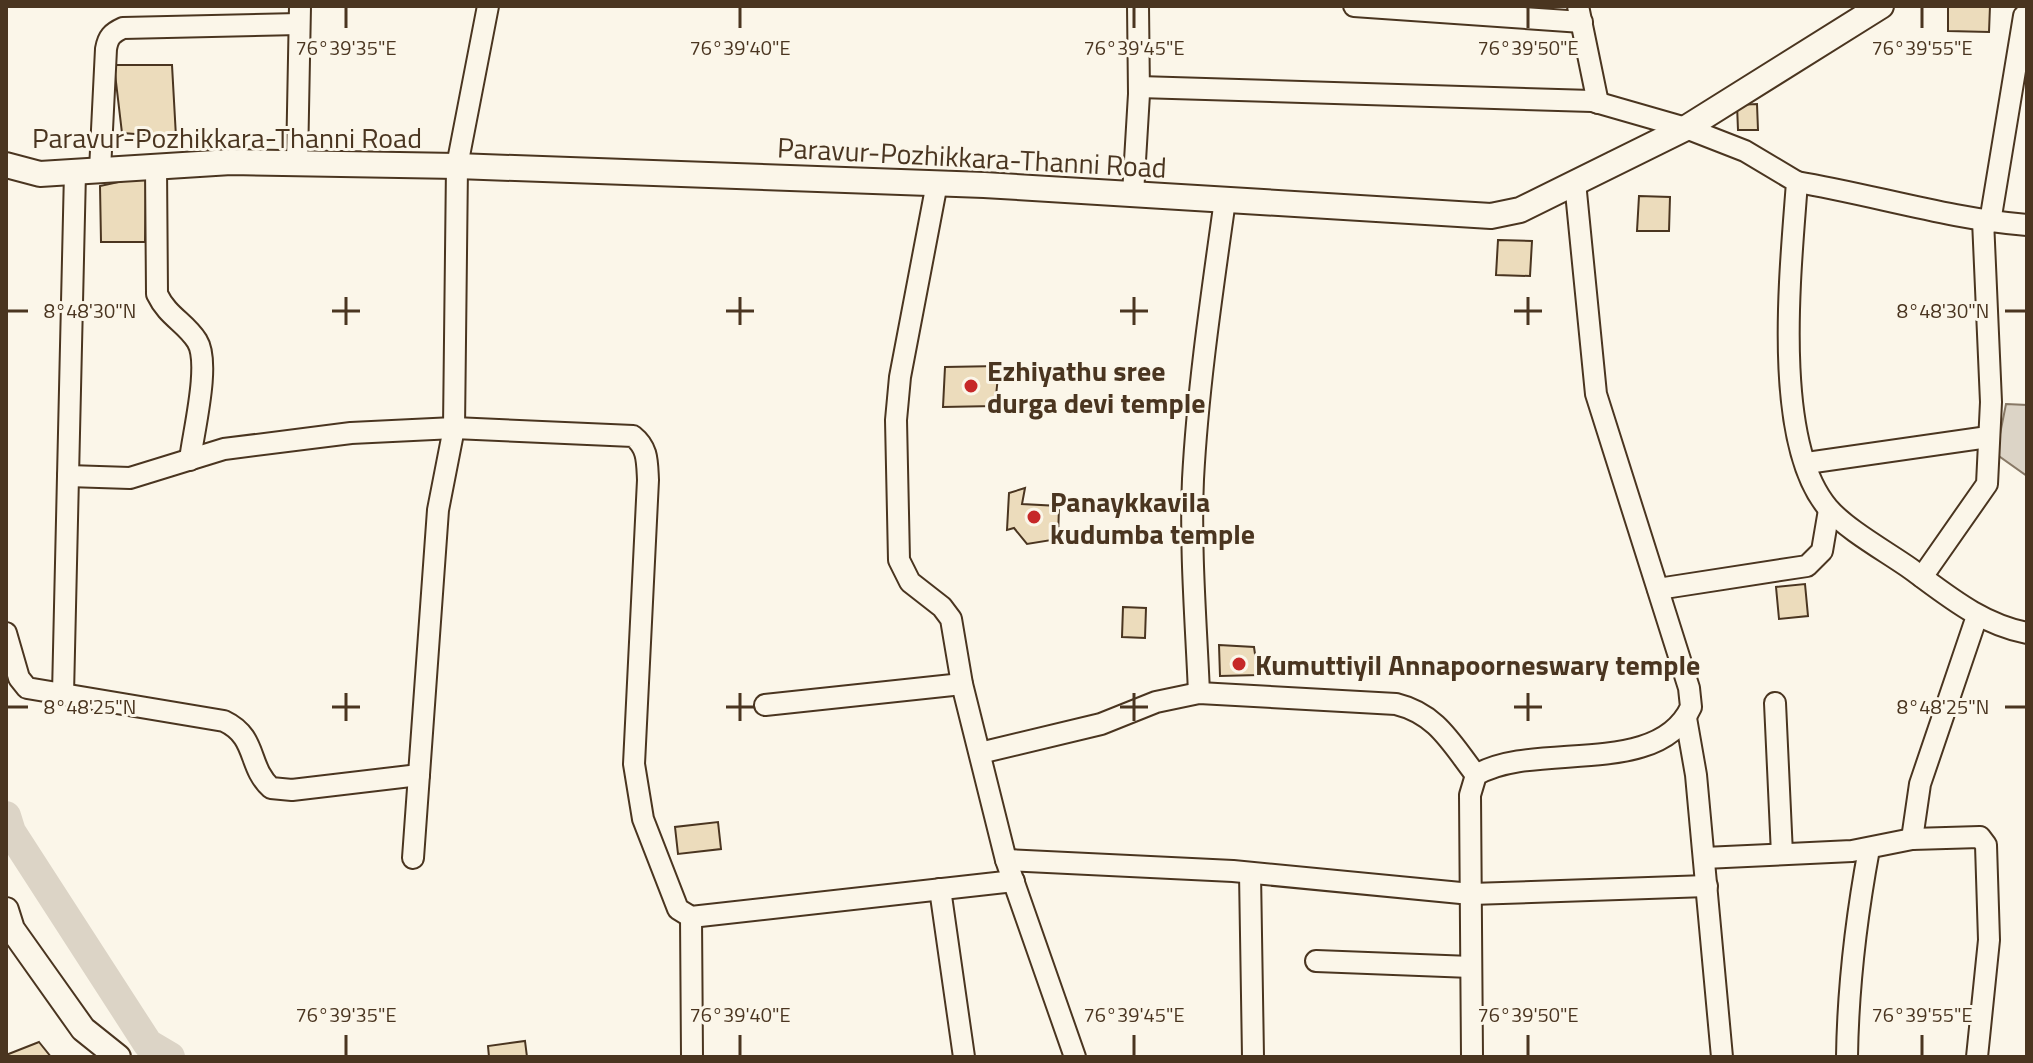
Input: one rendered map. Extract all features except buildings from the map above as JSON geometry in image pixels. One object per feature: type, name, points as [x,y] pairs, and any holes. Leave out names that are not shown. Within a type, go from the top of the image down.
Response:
[{"type":"main road","name":"Paravur-Pozhikkara-Thanni Road","points":[[6,165],[40,174],[231,162],[457,166],[937,183],[1491,216],[1520,210],[1686,128],[1879,7]]},
{"type":"main road","points":[[8,924],[83,1029],[118,1057]]},
{"type":"street","points":[[413,858],[438,510],[454,428],[457,166],[488,6]]},
{"type":"street","points":[[1133,194],[1139,87],[1138,6]]},
{"type":"street","points":[[1354,6],[1580,14],[1598,103]]},
{"type":"street","points":[[100,170],[106,49],[108,39],[114,32],[123,28],[300,15],[297,163]]},
{"type":"street","points":[[1922,577],[1984,491],[1991,402],[1986,221],[2024,16]]},
{"type":"street","points":[[1139,87],[1577,99],[1686,128],[1745,151],[1797,182],[1986,221],[2027,225]]},
{"type":"street","points":[[156,167],[157,294],[165,311],[192,334],[202,352],[190,460]]},
{"type":"street","points":[[63,694],[75,172]]},
{"type":"street","points":[[1476,775],[1500,765],[1650,745],[1674,731],[1686,718],[1692,698],[1596,394],[1575,182]]},
{"type":"street","points":[[1797,182],[1787,332],[1788,367],[1812,480],[1829,510],[1922,577],[1977,616],[2027,633]]},
{"type":"street","points":[[937,183],[900,377],[896,420],[897,538],[906,576],[951,619],[962,684],[1006,860],[1075,1057]]},
{"type":"street","points":[[1199,693],[1192,558],[1193,480],[1201,374],[1225,200]]},
{"type":"street","points":[[68,476],[130,478],[224,449],[351,433],[454,428],[633,436],[642,443],[648,480],[634,764],[636,794],[678,909],[691,917],[1014,881]]},
{"type":"street","points":[[1807,463],[1988,437]]},
{"type":"street","points":[[1658,589],[1807,566],[1822,551],[1829,510]]},
{"type":"street","points":[[1912,839],[1920,784],[1977,616]]},
{"type":"street","points":[[6,633],[19,678],[27,688],[224,721],[245,734],[265,783],[278,790],[419,775]]},
{"type":"street","points":[[765,705],[962,684]]},
{"type":"street","points":[[980,753],[1101,724],[1156,702],[1199,693],[1396,704],[1416,709],[1430,716],[1476,775]]},
{"type":"street","points":[[1775,703],[1782,854]]},
{"type":"street","points":[[1686,718],[1696,775],[1722,1057]]},
{"type":"street","points":[[1472,1057],[1470,795],[1476,775]]},
{"type":"street","points":[[1704,858],[1869,849],[1912,839],[1980,837],[1986,845],[1989,940],[1977,1057]]},
{"type":"street","points":[[1847,1057],[1848,984],[1854,927],[1869,849]]},
{"type":"street","points":[[1006,860],[1250,873],[1471,894],[1707,886]]},
{"type":"street","points":[[1250,873],[1253,1057]]},
{"type":"street","points":[[940,889],[964,1057]]},
{"type":"street","points":[[691,917],[692,1057]]},
{"type":"street","points":[[1316,961],[1471,967]]},
{"type":"shaded area","points":[[2006,404],[2027,405],[2027,476],[1996,454]]},
{"type":"waterway","points":[[6,816],[11,832],[148,1044],[170,1057]]},
{"type":"place","name":"Ezhiyathu sree durga devi temple","points":[[971,386]]},
{"type":"place","name":"Panaykkavila kudumba temple","points":[[1034,517]]},
{"type":"place","name":"Kumuttiyil Annapoorneswary temple","points":[[1239,664]]}]
